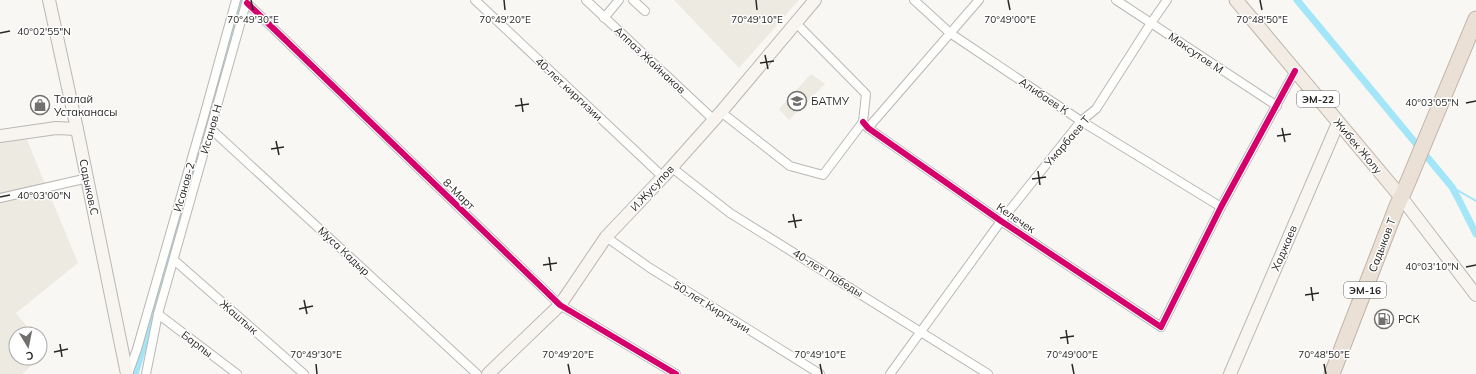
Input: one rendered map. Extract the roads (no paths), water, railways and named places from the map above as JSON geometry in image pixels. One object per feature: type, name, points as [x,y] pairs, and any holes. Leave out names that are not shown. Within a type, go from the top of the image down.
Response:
[{"type":"highway","name":"ЭМ-16","points":[[1399,202],[1476,19]]},
{"type":"highway","name":"Садыков Т","points":[[1332,374],[1399,202]]},
{"type":"main road","name":"Жибек Жолу","points":[[1236,0],[1338,123],[1399,202]]},
{"type":"street","name":"Садыков.С","points":[[49,0],[88,178],[128,374]]},
{"type":"street","name":"Исанов-2","points":[[128,374],[137,349],[236,0]]},
{"type":"street","name":"40-лет киргизии","points":[[475,0],[663,178]]},
{"type":"street","name":"Аппаз Жайнаков","points":[[586,0],[604,18],[717,116],[790,166],[823,174],[866,125]]},
{"type":"street","points":[[604,18],[619,0]]},
{"type":"street","points":[[633,0],[645,11]]},
{"type":"street","name":"И.Жусупов","points":[[488,374],[560,305],[606,236],[663,178],[815,0]]},
{"type":"street","name":"Алибаев К","points":[[914,0],[950,33],[1081,121],[1221,207]]},
{"type":"street","points":[[866,125],[979,0]]},
{"type":"street","name":"Максутов М","points":[[1116,0],[1276,106]]},
{"type":"street","name":"Умарбаев Т","points":[[890,374],[1002,221],[1081,121],[1096,109],[1167,0]]},
{"type":"street","name":"Исанов Н","points":[[146,374],[158,314],[247,2]]},
{"type":"street","name":"8-Март","points":[[247,2],[560,305],[676,374]]},
{"type":"street","points":[[796,23],[866,94],[866,125]]},
{"type":"street","points":[[1221,207],[1295,71]]},
{"type":"street","name":"Хаджаев","points":[[1230,374],[1338,123]]},
{"type":"street","name":"Келечек","points":[[866,125],[1002,221],[1160,327],[1221,207]]},
{"type":"street","points":[[0,136],[56,128],[77,129]]},
{"type":"street","name":"Муса Кадыр","points":[[211,129],[477,374]]},
{"type":"street","name":"40-лет Пабеды","points":[[672,167],[730,213],[988,374]]},
{"type":"street","points":[[0,198],[88,178]]},
{"type":"street","name":"Жибек Жолу","points":[[1399,202],[1476,294]]},
{"type":"street","name":"50-лет Киргизии","points":[[606,236],[650,268],[820,374]]},
{"type":"street","name":"Жаштык","points":[[174,260],[304,374]]},
{"type":"street","name":"Барпы","points":[[158,314],[237,374]]},
{"type":"waterway","points":[[135,374],[242,0]]},
{"type":"waterway","points":[[1297,0],[1452,187],[1476,234]]},
{"type":"waterway","points":[[1452,187],[1476,201]]},
{"type":"place","name":"БАТМУ","points":[[797,101]]},
{"type":"place","name":"Таалай Устаканасы","points":[[40,105]]},
{"type":"place","name":"РСК","points":[[1384,319]]}]
